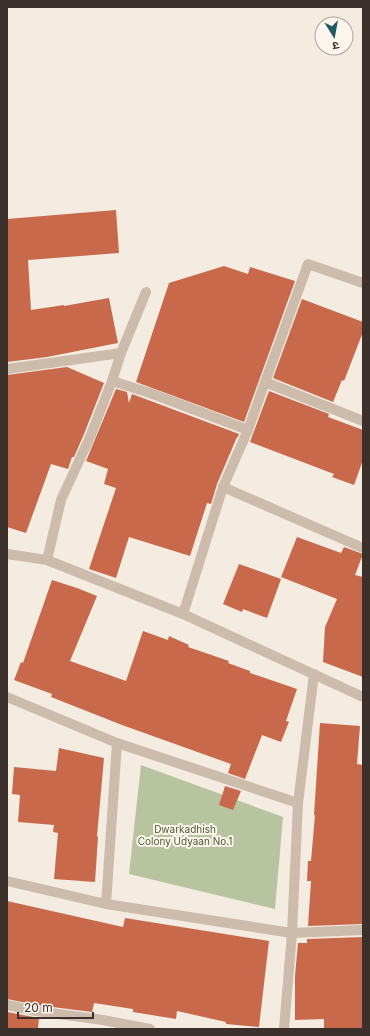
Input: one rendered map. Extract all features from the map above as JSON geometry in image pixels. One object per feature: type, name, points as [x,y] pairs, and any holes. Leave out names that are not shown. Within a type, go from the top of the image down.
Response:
[{"type":"street","points":[[183,614],[223,488],[248,430],[308,264],[363,283]]},
{"type":"street","points":[[47,560],[61,500],[90,437],[112,381],[121,353],[146,292]]},
{"type":"street","points":[[7,369],[121,353]]},
{"type":"street","points":[[112,381],[150,393],[248,430]]},
{"type":"street","points":[[265,382],[363,421]]},
{"type":"street","points":[[223,488],[363,548]]},
{"type":"street","points":[[7,554],[47,560],[183,614],[363,697]]},
{"type":"street","points":[[284,1029],[292,933],[298,803],[314,674]]},
{"type":"street","points":[[7,697],[117,742],[298,803]]},
{"type":"street","points":[[106,904],[117,742]]},
{"type":"street","points":[[7,881],[106,904],[292,933],[363,930]]},
{"type":"street","points":[[7,1005],[102,1024],[150,1029]]},
{"type":"green space","name":"Dwarkadhish Colony Udyaan No.1","points":[[141,765],[283,817],[275,909],[129,874]]},
{"type":"building","points":[[116,210],[119,253],[28,260],[31,310],[109,298],[118,343],[47,357],[7,362],[7,219]]},
{"type":"building","points":[[224,266],[248,274],[250,267],[295,281],[244,422],[136,382],[169,283]]},
{"type":"building","points":[[302,299],[363,322],[363,332],[344,381],[342,380],[333,402],[273,378]]},
{"type":"building","points":[[67,367],[104,383],[84,434],[74,457],[72,457],[68,469],[51,464],[26,533],[7,527],[7,375]]},
{"type":"building","points":[[116,389],[127,392],[129,403],[132,394],[239,434],[217,484],[211,504],[207,503],[190,556],[129,537],[116,578],[89,569],[116,488],[104,484],[108,469],[86,461]]},
{"type":"building","points":[[269,391],[329,414],[328,417],[363,430],[363,460],[354,485],[332,477],[334,474],[250,442]]},
{"type":"building","points":[[297,537],[341,553],[344,547],[363,554],[355,575],[363,577],[363,677],[323,662],[325,627],[337,599],[281,577]]},
{"type":"building","points":[[239,564],[281,579],[267,618],[243,609],[242,612],[223,604]]},
{"type":"building","points":[[52,580],[97,596],[70,661],[126,681],[143,631],[168,640],[169,636],[189,645],[188,647],[229,661],[228,663],[250,671],[250,673],[297,689],[286,721],[289,722],[281,742],[262,735],[245,779],[228,773],[231,764],[122,725],[51,697],[52,694],[14,680],[21,662],[23,663]]},
{"type":"building","points":[[320,723],[360,726],[357,764],[363,765],[363,924],[308,926],[311,881],[307,881],[308,861],[311,861],[315,815]]},
{"type":"building","points":[[59,748],[104,758],[97,836],[95,882],[54,879],[58,833],[53,832],[54,825],[18,822],[20,795],[12,794],[14,767],[56,771]]},
{"type":"building","points":[[225,786],[241,791],[233,810],[219,805]]},
{"type":"building","points":[[7,901],[123,927],[125,918],[269,941],[259,1027],[226,1024],[226,1022],[177,1011],[176,1019],[133,1012],[133,1009],[94,1003],[92,1012],[37,1005],[7,999]]},
{"type":"building","points":[[363,937],[363,1029],[324,1029],[324,1019],[295,1020],[295,976],[298,943],[307,943],[307,939]]},
{"type":"building","points":[[7,1012],[39,1018],[38,1029],[7,1029]]}]
